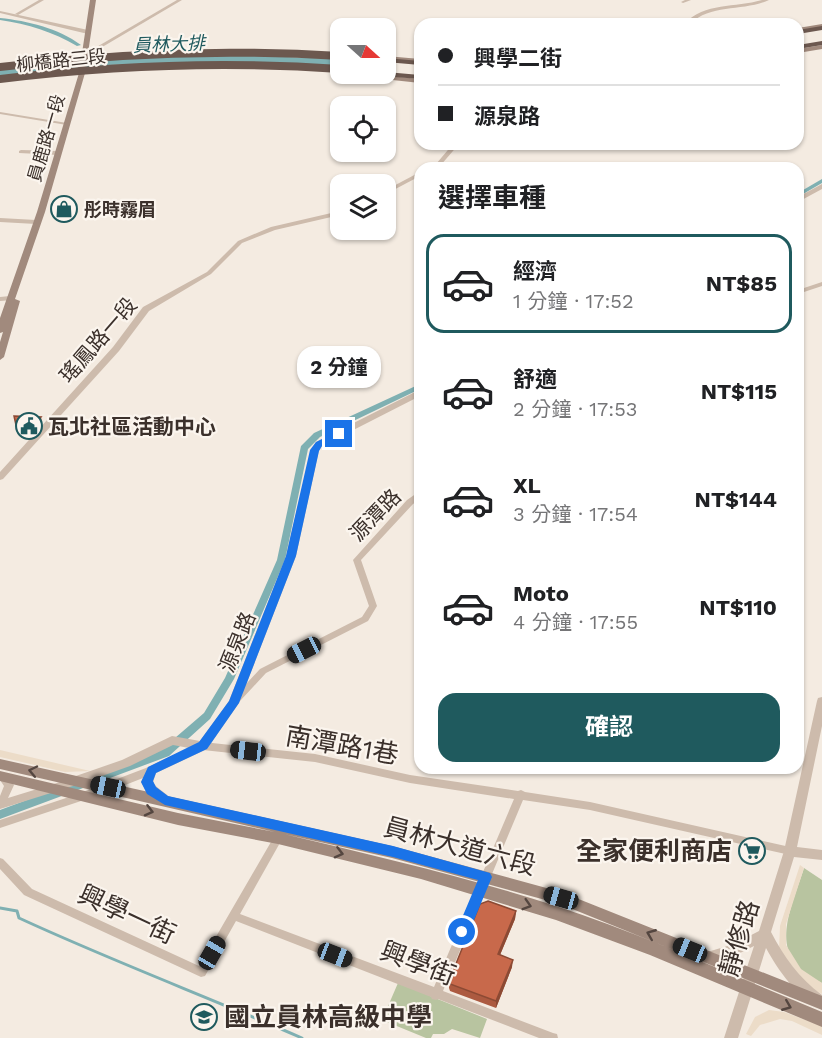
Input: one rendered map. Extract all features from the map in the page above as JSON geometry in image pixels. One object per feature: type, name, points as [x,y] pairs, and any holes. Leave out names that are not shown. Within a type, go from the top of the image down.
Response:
[{"type":"highway","points":[[804,30],[822,27]]},
{"type":"highway","points":[[804,48],[822,45]]},
{"type":"highway","points":[[0,65],[98,56],[180,52],[330,55]]},
{"type":"highway","points":[[396,60],[414,61]]},
{"type":"highway","points":[[0,80],[118,67],[173,64],[268,65],[330,70]]},
{"type":"highway","points":[[396,76],[414,78]]},
{"type":"main road","name":"員鹿路一段","points":[[0,330],[41,212],[82,71],[93,0]]},
{"type":"main road","name":"柳橋路三段","points":[[0,65],[85,57],[237,50],[330,55]]},
{"type":"main road","name":"柳橋路三段","points":[[0,80],[82,71],[199,67],[330,71]]},
{"type":"main road","points":[[396,77],[414,79]]},
{"type":"main road","name":"員鹿路一段","points":[[0,357],[42,220],[41,212]]},
{"type":"main road","name":"員林大道六段","points":[[1,772],[77,780],[393,852],[561,898],[708,957],[750,983],[822,1020]]},
{"type":"main road","name":"員林大道六段","points":[[1,772],[51,788],[178,819],[278,837],[421,873],[556,913],[750,983],[822,1003]]},
{"type":"street","points":[[33,0],[41,1]]},
{"type":"street","points":[[85,57],[180,0]]},
{"type":"street","points":[[683,2],[689,0]]},
{"type":"street","points":[[695,18],[712,10],[767,0]]},
{"type":"street","points":[[17,14],[41,1]]},
{"type":"street","points":[[0,12],[17,14],[88,33]]},
{"type":"street","points":[[0,113],[67,124]]},
{"type":"street","points":[[441,162],[451,150]]},
{"type":"street","points":[[21,152],[58,153]]},
{"type":"street","points":[[396,187],[414,177]]},
{"type":"street","points":[[804,196],[822,186]]},
{"type":"street","name":"瑤鳳路一段","points":[[0,477],[116,349],[146,309],[209,273],[240,242],[273,228],[330,215]]},
{"type":"street","points":[[0,220],[36,222]]},
{"type":"street","points":[[804,290],[822,284]]},
{"type":"street","points":[[0,299],[10,298]]},
{"type":"street","name":"源泉路","points":[[0,824],[108,787],[152,770],[203,746],[234,703],[291,556],[315,450],[319,444],[414,396]]},
{"type":"street","name":"源潭路","points":[[234,703],[263,671],[365,619],[373,606],[357,560],[414,499]]},
{"type":"street","name":"靜修路","points":[[731,1038],[790,851],[822,701]]},
{"type":"street","points":[[0,805],[126,763],[172,740],[203,746]]},
{"type":"street","name":"南潭路1巷","points":[[203,746],[315,758],[410,779],[590,806],[790,851]]},
{"type":"street","points":[[152,770],[147,782],[149,788],[165,800]]},
{"type":"street","points":[[0,805],[9,785],[1,772]]},
{"type":"street","points":[[436,995],[521,794]]},
{"type":"street","name":"興學一街","points":[[0,862],[28,892],[201,972],[278,837]]},
{"type":"street","points":[[790,851],[822,855]]},
{"type":"street","name":"興學街","points":[[234,916],[553,1038]]},
{"type":"street","points":[[708,957],[736,949],[765,934],[778,961],[789,976],[822,1003]]},
{"type":"green space","points":[[804,868],[822,880],[822,983],[804,973],[793,961],[788,947],[786,933],[789,917]]},
{"type":"green space","points":[[398,983],[487,1019],[480,1038],[452,1029],[444,1034],[433,1034],[431,1038],[426,1038],[382,1020]]},
{"type":"shaded area","points":[[0,750],[90,771],[65,772],[0,757]]},
{"type":"shaded area","points":[[800,865],[804,868],[786,924],[786,945],[801,969],[822,983],[822,994],[810,988],[779,950],[780,926]]},
{"type":"shaded area","points":[[769,1010],[784,1012],[822,1026],[822,1035],[792,1021],[780,1019],[760,1025],[751,1036],[746,1034],[755,1017]]},
{"type":"water","points":[[181,53],[330,59],[330,67],[244,62],[108,65],[0,77],[0,68]]},
{"type":"building","points":[[14,416],[41,417],[33,426],[16,425]]},
{"type":"building","points":[[488,901],[516,911],[498,954],[513,960],[496,1001],[450,984],[449,981],[480,904]]},
{"type":"waterway","points":[[0,19],[41,28],[79,45]]},
{"type":"waterway","points":[[804,192],[822,181]]},
{"type":"waterway","points":[[0,815],[165,753],[207,716],[229,679],[281,560],[304,448],[317,435],[414,389]]},
{"type":"waterway","points":[[0,908],[17,911],[19,918],[54,934],[302,1038]]},
{"type":"place","name":"彤時霧眉","points":[[64,209]]},
{"type":"place","name":"瓦北社區活動中心","points":[[29,426]]},
{"type":"place","name":"全家便利商店","points":[[752,851]]},
{"type":"place","name":"國立員林高級中學","points":[[204,1017]]},
{"type":"route","points":[[339,434],[319,444],[315,450],[291,556],[234,703],[203,746],[152,770],[147,782],[152,791],[165,800],[393,852],[486,877],[462,932]]},
{"type":"water label","name":"員林大排","points":[[169,44]]}]
